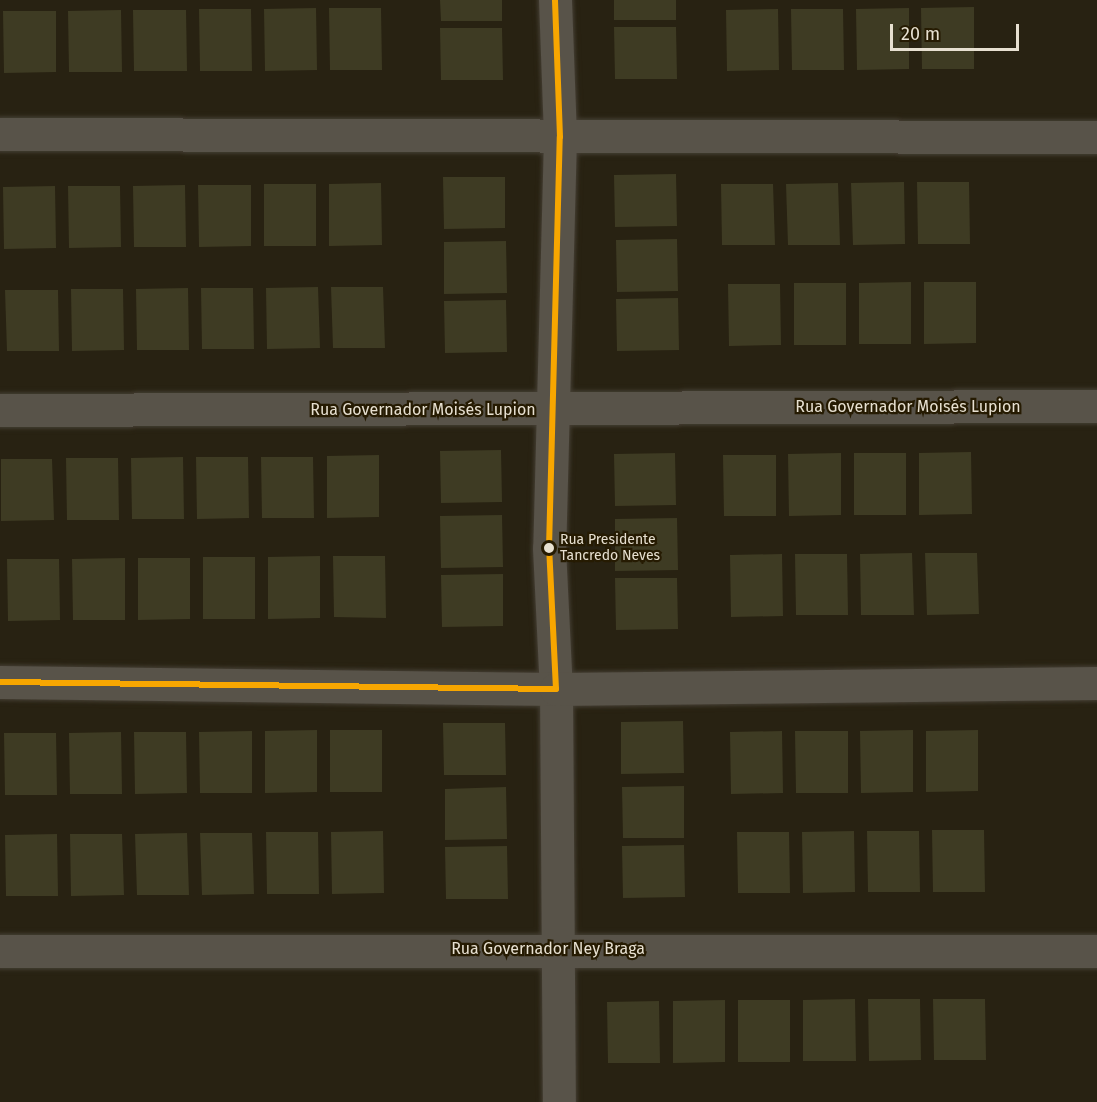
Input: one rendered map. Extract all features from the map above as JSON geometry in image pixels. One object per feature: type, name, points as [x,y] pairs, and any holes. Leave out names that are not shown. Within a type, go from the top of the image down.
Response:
[{"type":"street","points":[[555,0],[560,137],[557,409],[549,548],[556,689],[559,1102]]},
{"type":"street","points":[[0,134],[1097,137]]},
{"type":"street","name":"Rua Governador Moisés Lupion","points":[[0,410],[1097,406]]},
{"type":"street","points":[[0,682],[556,689],[1097,682]]},
{"type":"street","name":"Rua Governador Ney Braga","points":[[0,951],[558,948],[1097,951]]},
{"type":"building","points":[[440,0],[502,0],[502,21],[441,21]]},
{"type":"building","points":[[614,0],[676,0],[676,20],[614,20]]},
{"type":"building","points":[[974,7],[974,69],[922,69],[921,8]]},
{"type":"building","points":[[316,8],[317,70],[265,71],[264,9]]},
{"type":"building","points":[[329,8],[381,8],[382,70],[330,70]]},
{"type":"building","points":[[909,8],[909,69],[857,70],[856,9]]},
{"type":"building","points":[[199,9],[251,9],[252,71],[200,71]]},
{"type":"building","points":[[778,9],[779,70],[727,71],[726,10]]},
{"type":"building","points":[[791,9],[843,9],[844,70],[792,70]]},
{"type":"building","points":[[121,10],[122,72],[69,72],[68,11]]},
{"type":"building","points":[[133,10],[186,10],[187,71],[134,71]]},
{"type":"building","points":[[3,11],[56,11],[56,72],[4,73]]},
{"type":"building","points":[[614,27],[676,27],[677,79],[615,79]]},
{"type":"building","points":[[440,28],[502,28],[503,80],[441,80]]},
{"type":"building","points":[[676,174],[677,226],[615,227],[614,175]]},
{"type":"building","points":[[443,177],[505,177],[505,228],[444,229]]},
{"type":"building","points":[[904,182],[905,244],[853,245],[851,183]]},
{"type":"building","points":[[917,182],[969,182],[970,244],[918,244]]},
{"type":"building","points":[[381,183],[382,245],[329,246],[329,184]]},
{"type":"building","points":[[838,183],[840,245],[788,245],[786,184]]},
{"type":"building","points":[[264,184],[316,184],[316,246],[264,246]]},
{"type":"building","points":[[721,184],[773,184],[775,245],[722,245]]},
{"type":"building","points":[[185,185],[186,247],[134,247],[133,186]]},
{"type":"building","points":[[198,185],[251,185],[251,246],[199,247]]},
{"type":"building","points":[[55,186],[56,248],[4,249],[3,187]]},
{"type":"building","points":[[68,186],[120,186],[121,247],[69,248]]},
{"type":"building","points":[[677,239],[678,291],[617,292],[616,240]]},
{"type":"building","points":[[506,241],[507,293],[444,294],[444,242]]},
{"type":"building","points":[[911,282],[911,344],[859,344],[859,283]]},
{"type":"building","points":[[924,282],[976,282],[976,343],[924,344]]},
{"type":"building","points":[[794,283],[846,283],[846,345],[794,345]]},
{"type":"building","points":[[728,284],[780,284],[781,345],[729,346]]},
{"type":"building","points":[[318,287],[320,348],[267,349],[266,288]]},
{"type":"building","points":[[331,287],[383,287],[385,348],[333,348]]},
{"type":"building","points":[[188,288],[189,350],[137,350],[136,289]]},
{"type":"building","points":[[201,288],[253,288],[254,349],[202,349]]},
{"type":"building","points":[[71,289],[123,289],[124,350],[72,351]]},
{"type":"building","points":[[5,290],[58,290],[59,351],[7,351]]},
{"type":"building","points":[[678,298],[679,350],[617,351],[616,299]]},
{"type":"building","points":[[506,300],[507,352],[445,353],[444,301]]},
{"type":"building","points":[[501,450],[502,502],[441,503],[440,451]]},
{"type":"building","points":[[971,452],[972,514],[919,515],[919,453]]},
{"type":"building","points":[[675,453],[676,505],[615,506],[614,454]]},
{"type":"building","points":[[841,453],[841,515],[789,516],[788,454]]},
{"type":"building","points":[[854,453],[906,453],[906,515],[854,515]]},
{"type":"building","points":[[379,455],[379,517],[327,518],[327,456]]},
{"type":"building","points":[[723,455],[776,455],[776,516],[724,516]]},
{"type":"building","points":[[183,457],[184,519],[132,519],[131,458]]},
{"type":"building","points":[[196,457],[248,457],[249,518],[197,519]]},
{"type":"building","points":[[261,457],[313,457],[314,518],[262,518]]},
{"type":"building","points":[[66,458],[118,458],[119,520],[67,520]]},
{"type":"building","points":[[1,459],[52,459],[54,520],[1,521]]},
{"type":"building","points":[[502,515],[503,567],[441,568],[440,516]]},
{"type":"building","points":[[677,518],[678,570],[615,571],[615,519]]},
{"type":"building","points":[[912,553],[914,615],[861,615],[860,554]]},
{"type":"building","points":[[925,553],[977,553],[979,614],[927,615]]},
{"type":"building","points":[[782,554],[783,616],[731,617],[730,555]]},
{"type":"building","points":[[795,554],[847,554],[848,615],[796,615]]},
{"type":"building","points":[[320,556],[320,618],[268,619],[268,557]]},
{"type":"building","points":[[333,556],[385,556],[386,618],[334,617]]},
{"type":"building","points":[[203,557],[255,557],[255,619],[203,619]]},
{"type":"building","points":[[125,558],[125,620],[73,620],[72,559]]},
{"type":"building","points":[[138,558],[190,558],[190,619],[138,620]]},
{"type":"building","points":[[7,559],[59,559],[60,620],[8,621]]},
{"type":"building","points":[[503,574],[503,626],[442,627],[441,575]]},
{"type":"building","points":[[615,578],[677,578],[678,629],[616,630]]},
{"type":"building","points":[[683,721],[684,773],[621,774],[621,722]]},
{"type":"building","points":[[443,723],[505,723],[506,775],[444,775]]},
{"type":"building","points":[[317,730],[317,792],[265,793],[265,731]]},
{"type":"building","points":[[330,730],[382,730],[382,792],[330,792]]},
{"type":"building","points":[[913,730],[913,792],[861,793],[860,731]]},
{"type":"building","points":[[978,730],[978,791],[926,792],[926,731]]},
{"type":"building","points":[[252,731],[252,793],[200,793],[199,732]]},
{"type":"building","points":[[782,731],[783,793],[731,794],[730,732]]},
{"type":"building","points":[[795,731],[848,731],[848,793],[796,793]]},
{"type":"building","points":[[121,732],[122,794],[70,794],[69,733]]},
{"type":"building","points":[[134,732],[186,732],[187,793],[135,794]]},
{"type":"building","points":[[4,733],[56,733],[57,795],[5,795]]},
{"type":"building","points":[[684,786],[684,838],[623,838],[622,787]]},
{"type":"building","points":[[506,787],[507,839],[445,840],[445,789]]},
{"type":"building","points":[[932,830],[984,830],[985,892],[933,892]]},
{"type":"building","points":[[383,831],[384,893],[332,894],[331,832]]},
{"type":"building","points":[[854,831],[855,892],[803,893],[802,832]]},
{"type":"building","points":[[867,831],[919,831],[920,892],[868,892]]},
{"type":"building","points":[[266,832],[318,832],[319,894],[267,894]]},
{"type":"building","points":[[737,832],[789,832],[790,893],[738,893]]},
{"type":"building","points":[[187,833],[189,895],[137,895],[135,834]]},
{"type":"building","points":[[200,833],[252,833],[254,894],[202,895]]},
{"type":"building","points":[[57,834],[58,896],[6,896],[5,835]]},
{"type":"building","points":[[70,834],[122,834],[124,895],[71,896]]},
{"type":"building","points":[[684,845],[685,897],[623,898],[622,846]]},
{"type":"building","points":[[507,846],[508,899],[446,899],[445,847]]},
{"type":"building","points":[[855,999],[856,1061],[803,1061],[803,1000]]},
{"type":"building","points":[[868,999],[920,999],[921,1060],[869,1061]]},
{"type":"building","points":[[933,999],[985,999],[986,1060],[934,1060]]},
{"type":"building","points":[[725,1000],[725,1062],[673,1063],[673,1001]]},
{"type":"building","points":[[738,1000],[790,1000],[790,1062],[738,1062]]},
{"type":"building","points":[[659,1001],[660,1063],[608,1063],[607,1002]]},
{"type":"transit line","points":[[0,682],[556,689],[549,548],[560,137],[555,0]]},
{"type":"place","name":"Rua Presidente Tancredo Neves","points":[[549,548]]}]
